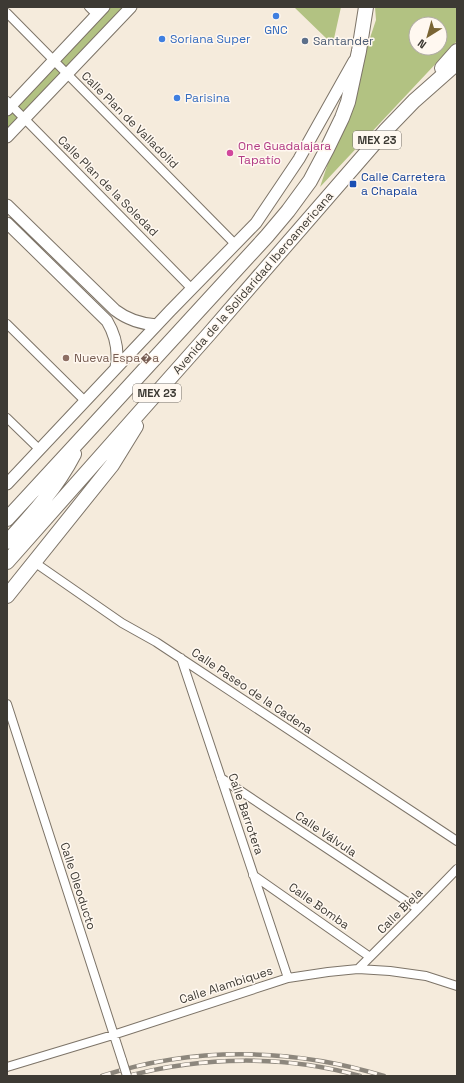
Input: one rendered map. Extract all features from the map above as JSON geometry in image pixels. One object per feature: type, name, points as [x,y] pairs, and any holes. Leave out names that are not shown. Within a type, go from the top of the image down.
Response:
[{"type":"highway","name":"Avenida de la Solidaridad Iberoamericana","points":[[7,519],[267,236],[303,190],[320,162],[342,118],[348,102],[359,51],[366,7]]},
{"type":"highway","points":[[414,101],[457,51]]},
{"type":"highway","name":"Avenida de la Solidaridad Iberoamericana","points":[[7,562],[160,390],[386,130],[414,101],[457,63]]},
{"type":"highway","points":[[7,596],[112,465],[160,390]]},
{"type":"highway","points":[[7,542],[56,484],[68,466],[79,441]]},
{"type":"street","points":[[9,106],[100,11],[89,7]]},
{"type":"street","points":[[7,137],[131,7]]},
{"type":"street","name":"Calle Plan de Valladolid","points":[[7,13],[235,244]]},
{"type":"street","points":[[7,484],[157,324],[256,223],[299,159],[359,51]]},
{"type":"street","name":"Calle Plan de la Soledad","points":[[9,106],[25,119],[192,289]]},
{"type":"street","points":[[7,205],[115,310],[142,324],[157,324]]},
{"type":"street","points":[[7,223],[107,321],[116,342],[116,368]]},
{"type":"street","points":[[7,324],[85,401]]},
{"type":"street","points":[[7,418],[39,449]]},
{"type":"street","name":"Calle Paseo de la Cadena","points":[[34,562],[122,623],[181,658],[457,841]]},
{"type":"street","name":"Calle Barrotera","points":[[181,658],[288,978]]},
{"type":"street","name":"Calle Oleoducto","points":[[7,704],[127,1076]]},
{"type":"street","name":"Calle Válvula","points":[[221,778],[418,909]]},
{"type":"street","name":"Calle Biela","points":[[358,969],[457,869]]},
{"type":"street","name":"Calle Bomba","points":[[254,875],[370,957]]},
{"type":"street","name":"Calle Alambiques","points":[[7,1067],[113,1035],[288,978],[358,969],[390,970],[426,976],[457,986]]},
{"type":"green space","points":[[105,7],[130,7],[7,137],[7,111]]},
{"type":"green space","points":[[294,7],[341,7],[333,43],[328,40]]},
{"type":"green space","points":[[375,7],[457,7],[457,41],[448,51],[448,16],[408,16],[408,56],[443,56],[320,187],[376,20]]},
{"type":"railway","points":[[102,1076],[137,1066],[172,1059],[208,1055],[243,1054],[314,1060],[384,1076]]},
{"type":"railway","points":[[128,1076],[156,1069],[185,1065],[244,1061],[274,1061],[303,1064],[360,1076]]},
{"type":"place","name":"GNC","points":[[276,16]]},
{"type":"place","name":"Soriana Super","points":[[162,39]]},
{"type":"place","name":"Santander","points":[[305,41]]},
{"type":"place","name":"Parisina","points":[[177,98]]},
{"type":"place","name":"One Guadalajara Tapatío","points":[[230,153]]},
{"type":"place","name":"Calle Carretera a Chapala","points":[[353,184]]},
{"type":"place","name":"Nueva Espa�a","points":[[66,358]]}]
